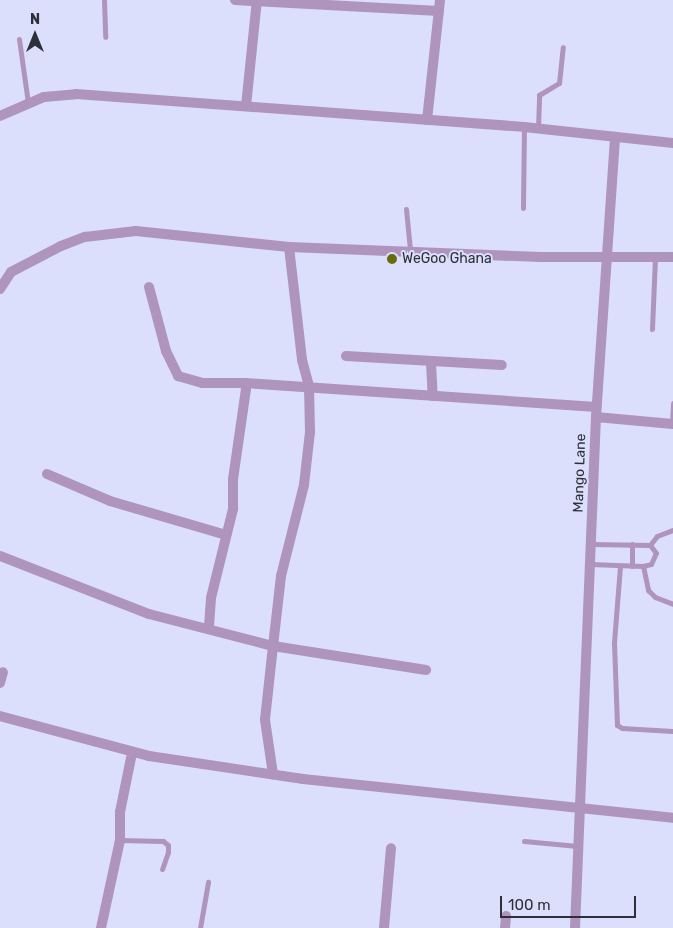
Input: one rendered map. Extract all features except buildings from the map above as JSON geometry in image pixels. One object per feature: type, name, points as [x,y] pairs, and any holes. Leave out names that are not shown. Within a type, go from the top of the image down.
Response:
[{"type":"street","points":[[236,0],[365,4],[439,11]]},
{"type":"street","points":[[427,120],[440,0]]},
{"type":"street","points":[[246,106],[257,1]]},
{"type":"street","points":[[0,116],[28,103],[60,94],[76,94],[538,128],[673,143]]},
{"type":"street","name":"Mango Lane","points":[[575,928],[596,412],[605,257],[615,137]]},
{"type":"street","points":[[0,289],[11,272],[61,246],[112,233],[163,232],[289,248],[410,250],[541,257],[673,257]]},
{"type":"street","points":[[273,774],[266,720],[273,646],[281,576],[310,450],[309,387],[302,360],[289,248]]},
{"type":"street","points":[[149,287],[166,351],[178,376],[202,384],[245,383],[433,396],[596,412],[673,424]]},
{"type":"street","points":[[346,356],[431,363],[502,365]]},
{"type":"street","points":[[431,363],[433,396]]},
{"type":"street","points":[[209,627],[211,598],[233,509],[233,479],[244,419],[245,383]]},
{"type":"street","points":[[47,474],[110,501],[226,535]]},
{"type":"street","points":[[0,556],[149,614],[209,627],[273,646],[426,670]]},
{"type":"street","points":[[0,683],[3,672]]},
{"type":"street","points":[[0,716],[132,752],[273,774],[580,810],[673,818]]},
{"type":"street","points":[[101,928],[120,840],[120,812],[132,752]]},
{"type":"street","points":[[384,928],[391,848]]},
{"type":"street","points":[[505,928],[506,916]]},
{"type":"lane","points":[[104,0],[105,38]]},
{"type":"lane","points":[[20,39],[28,103]]},
{"type":"lane","points":[[538,128],[539,95],[559,83],[563,47]]},
{"type":"lane","points":[[523,208],[524,127]]},
{"type":"lane","points":[[406,209],[410,250]]},
{"type":"lane","points":[[652,329],[655,258]]},
{"type":"lane","points":[[673,403],[673,424]]},
{"type":"lane","points":[[650,545],[657,536],[673,530]]},
{"type":"lane","points":[[590,564],[643,566],[656,558],[654,547],[650,545],[591,544]]},
{"type":"lane","points":[[632,544],[632,566]]},
{"type":"lane","points":[[620,566],[614,643],[617,725],[673,731]]},
{"type":"lane","points":[[643,566],[648,590],[661,600],[673,604]]},
{"type":"lane","points":[[120,840],[163,842],[168,845],[168,852],[162,870]]},
{"type":"lane","points":[[524,841],[579,846]]},
{"type":"lane","points":[[200,928],[208,882]]},
{"type":"place","name":"WeGoo Ghana","points":[[392,259]]}]
